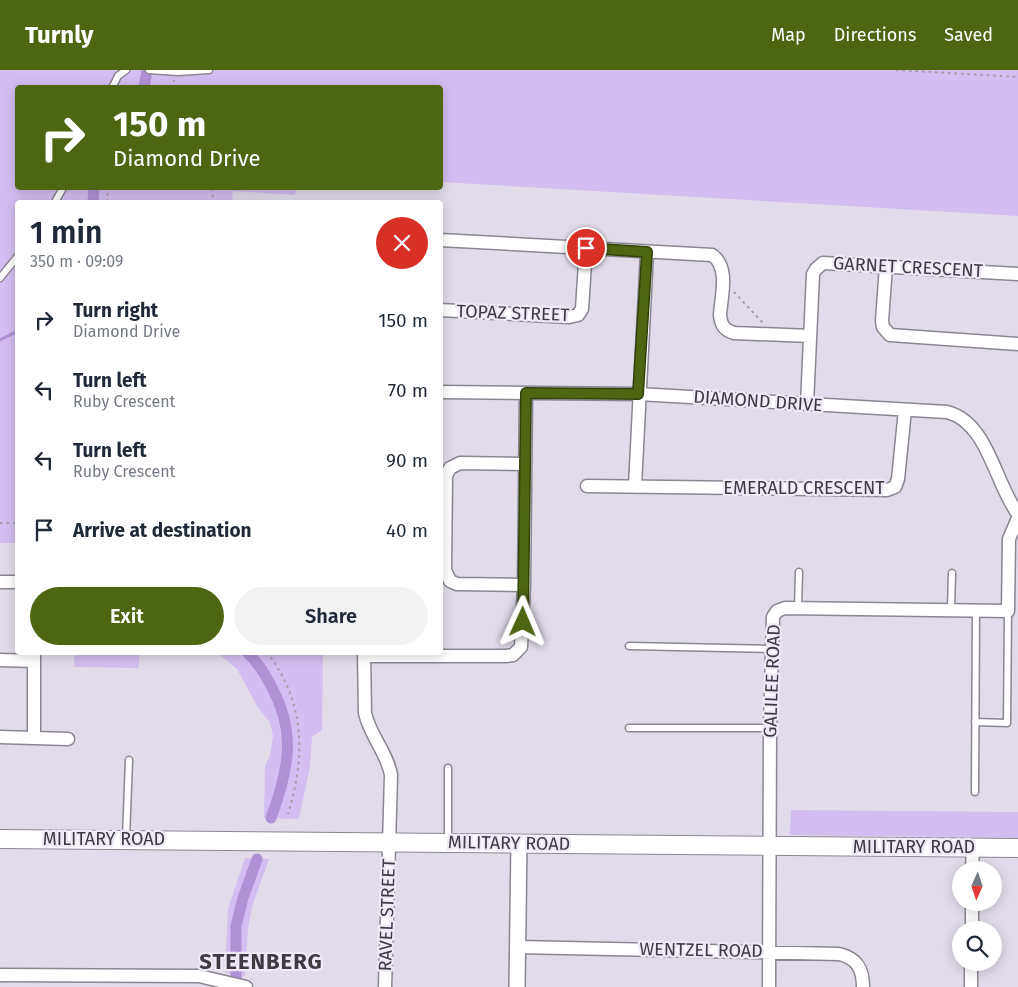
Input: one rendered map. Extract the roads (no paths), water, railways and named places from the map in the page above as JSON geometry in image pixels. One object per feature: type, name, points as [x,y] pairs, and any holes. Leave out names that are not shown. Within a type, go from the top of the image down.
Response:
[{"type":"main road","name":"MILITARY ROAD","points":[[0,839],[1018,848]]},
{"type":"street","points":[[443,240],[708,254],[714,257],[722,269],[722,324],[734,333],[810,336]]},
{"type":"street","name":"TOPAZ STREET","points":[[443,310],[569,317],[578,315],[582,309],[586,248]]},
{"type":"street","points":[[635,486],[638,394],[647,252]]},
{"type":"street","name":"GARNET CRESCENT","points":[[807,404],[813,274],[816,269],[827,262],[1018,274]]},
{"type":"street","points":[[886,266],[882,321],[883,327],[890,335],[1018,344]]},
{"type":"street","name":"DIAMOND DRIVE","points":[[443,392],[638,394],[947,412],[967,422],[976,433],[1018,514]]},
{"type":"street","points":[[443,655],[513,655],[518,651],[523,640],[526,393]]},
{"type":"street","name":"EMERALD CRESCENT","points":[[588,486],[887,490],[895,487],[898,479],[905,410]]},
{"type":"street","points":[[524,585],[457,584],[450,581],[445,570],[446,476],[450,468],[460,463],[525,464]]},
{"type":"street","points":[[1008,610],[1009,539],[1018,518]]},
{"type":"street","points":[[0,582],[15,582]]},
{"type":"street","name":"GALILEE ROAD","points":[[769,987],[770,728],[773,617],[777,611],[784,608],[1008,610]]},
{"type":"street","points":[[364,655],[365,713],[367,721],[386,756],[391,775],[389,842]]},
{"type":"street","points":[[0,660],[34,657],[34,738]]},
{"type":"street","points":[[0,737],[68,739]]},
{"type":"street","name":"RAVEL STREET","points":[[385,987],[389,842]]},
{"type":"street","points":[[517,987],[519,843]]},
{"type":"street","points":[[972,861],[973,847]]},
{"type":"street","name":"WENTZEL ROAD","points":[[517,947],[770,951],[847,955],[854,960],[862,972],[863,987]]},
{"type":"street","points":[[971,971],[971,987]]},
{"type":"street","points":[[0,975],[55,981],[166,982],[207,977],[239,985]]},
{"type":"lane","points":[[114,85],[118,76],[126,70]]},
{"type":"lane","points":[[149,70],[178,72],[208,70]]},
{"type":"lane","points":[[0,278],[15,260]]},
{"type":"lane","points":[[798,608],[799,572]]},
{"type":"lane","points":[[951,610],[952,573]]},
{"type":"lane","points":[[975,792],[976,610]]},
{"type":"lane","points":[[975,722],[1007,723],[1008,610]]},
{"type":"lane","points":[[629,646],[771,649]]},
{"type":"lane","points":[[629,728],[730,730],[770,728]]},
{"type":"lane","points":[[126,840],[129,760]]},
{"type":"lane","points":[[448,768],[448,843]]},
{"type":"waterway","points":[[144,85],[147,70]]},
{"type":"waterway","points":[[93,200],[94,190]]},
{"type":"waterway","points":[[0,340],[15,332]]},
{"type":"waterway","points":[[250,655],[263,671],[279,702],[287,735],[286,767],[271,818]]},
{"type":"waterway","points":[[236,987],[236,926],[243,898],[257,859]]},
{"type":"district","name":"STEENBERG","points":[[261,961]]}]
